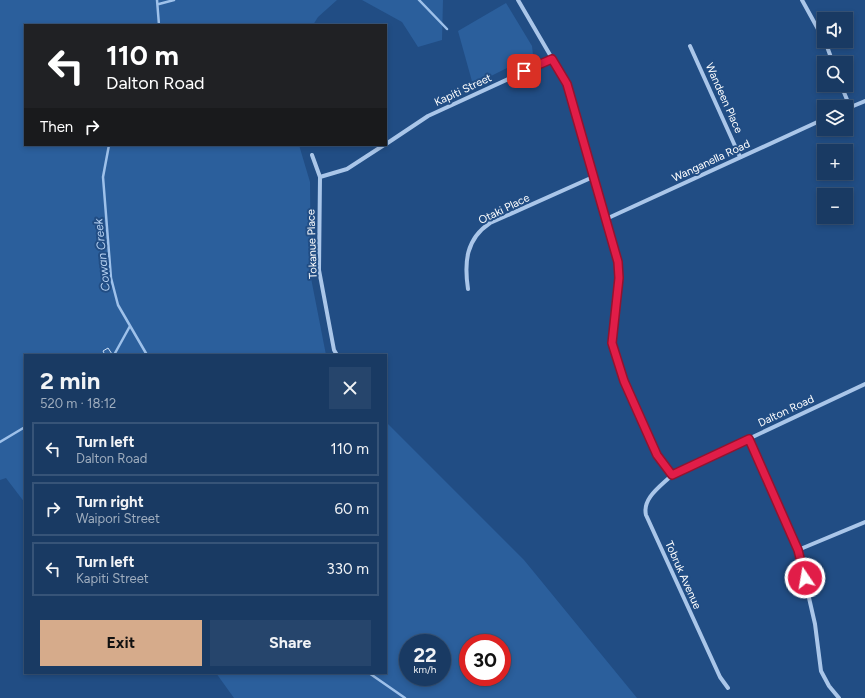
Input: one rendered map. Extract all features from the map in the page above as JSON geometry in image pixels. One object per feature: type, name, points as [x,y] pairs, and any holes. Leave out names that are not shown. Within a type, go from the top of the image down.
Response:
[{"type":"street","points":[[518,0],[567,84],[618,262],[619,278],[612,343],[624,381],[657,455],[672,475]]},
{"type":"street","points":[[802,0],[817,27]]},
{"type":"street","name":"Wandeen Place","points":[[690,46],[740,157]]},
{"type":"street","name":"Kapiti Street","points":[[387,143],[428,116],[552,59]]},
{"type":"street","points":[[853,106],[865,100]]},
{"type":"street","name":"Wanganella Road","points":[[606,218],[817,122]]},
{"type":"street","name":"Kapiti Street","points":[[320,177],[347,170],[382,146]]},
{"type":"street","name":"Tokanue Place","points":[[312,155],[320,177],[319,270],[334,350],[336,354]]},
{"type":"street","name":"Otaki Place","points":[[468,289],[466,275],[469,247],[473,238],[480,230],[490,223],[593,177]]},
{"type":"street","name":"Dalton Road","points":[[672,475],[865,384]]},
{"type":"street","points":[[749,439],[798,550],[815,624],[821,671],[829,686],[839,698]]},
{"type":"street","name":"Tobruk Avenue","points":[[672,475],[647,500],[644,507],[646,515],[720,677],[728,688]]},
{"type":"street","points":[[798,550],[865,522]]},
{"type":"shaded area","points":[[0,0],[337,0],[318,17],[314,24],[24,24],[24,146],[299,146],[310,182],[311,278],[326,354],[24,354],[24,502],[6,478],[0,480]]},
{"type":"shaded area","points":[[362,0],[443,0],[442,40],[418,47],[402,22]]},
{"type":"shaded area","points":[[506,3],[532,46],[533,55],[473,85],[458,31]]},
{"type":"shaded area","points":[[387,423],[524,560],[637,698],[234,698],[217,674],[387,674]]},
{"type":"building","points":[[108,348],[112,354],[104,354],[103,351]]},
{"type":"waterway","name":"Cowan Creek","points":[[157,0],[159,24]]},
{"type":"waterway","points":[[159,4],[174,0]]},
{"type":"waterway","points":[[419,0],[447,29]]},
{"type":"waterway","name":"Cowan Creek","points":[[109,146],[103,177],[111,278],[118,305],[146,354]]},
{"type":"waterway","points":[[115,354],[130,326]]},
{"type":"waterway","points":[[0,442],[24,428]]},
{"type":"waterway","name":"Cowan Creek","points":[[370,674],[405,698]]},
{"type":"route","points":[[524,71],[552,59],[567,84],[618,262],[619,278],[612,343],[624,381],[657,455],[672,475],[749,439],[798,550],[805,578]]}]
